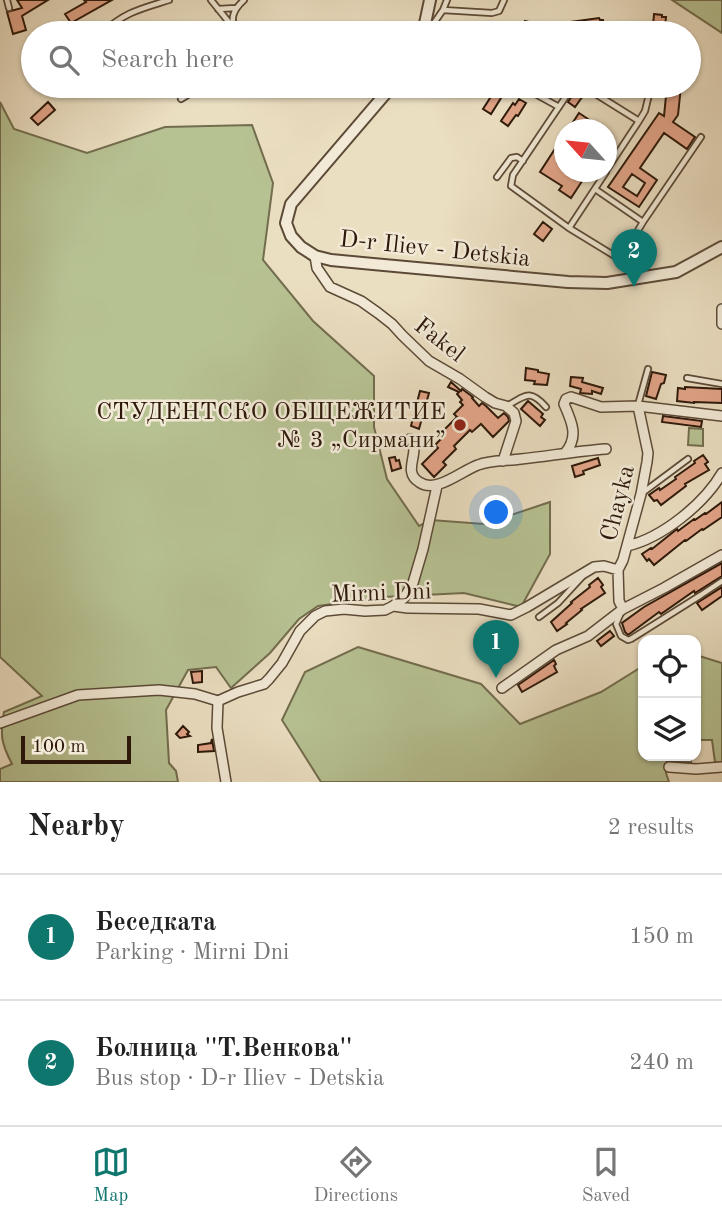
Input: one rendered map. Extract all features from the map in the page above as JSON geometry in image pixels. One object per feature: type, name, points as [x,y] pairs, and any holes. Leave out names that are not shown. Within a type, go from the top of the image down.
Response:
[{"type":"street","points":[[427,21],[430,0]]},
{"type":"street","name":"D-r Iliev - Detskia","points":[[382,98],[291,204],[286,223],[291,236],[301,247],[316,256],[331,260],[607,284],[676,272],[722,247]]},
{"type":"street","name":"Fakel","points":[[316,256],[317,268],[331,287],[361,301],[378,313],[429,361],[495,403],[506,406]]},
{"type":"street","points":[[722,309],[722,324]]},
{"type":"street","points":[[564,454],[571,447],[573,425],[564,404],[566,398],[571,397],[601,407],[638,406],[722,416]]},
{"type":"street","points":[[503,461],[516,421],[514,413],[506,406]]},
{"type":"street","name":"Chayka","points":[[623,609],[619,601],[618,570],[641,494],[648,453],[638,406]]},
{"type":"street","points":[[410,439],[414,442],[415,450],[410,467],[413,476],[419,483],[428,486],[437,486],[480,463],[606,449]]},
{"type":"street","points":[[626,546],[649,539],[676,521],[705,498],[722,473]]},
{"type":"street","points":[[393,606],[404,598],[413,583],[437,486]]},
{"type":"street","points":[[502,688],[556,650],[588,636],[623,609],[722,555]]},
{"type":"street","points":[[590,569],[604,566],[618,570]]},
{"type":"street","name":"Mirni Dni","points":[[218,701],[264,684],[282,663],[300,631],[315,616],[325,611],[344,608],[378,611],[393,606],[479,609],[511,615],[590,569]]},
{"type":"street","points":[[0,723],[78,695],[159,690],[195,694],[218,701],[217,728],[226,782]]},
{"type":"street","points":[[669,767],[696,769],[722,766]]},
{"type":"lane","points":[[7,0],[9,8]]},
{"type":"lane","points":[[116,21],[131,12],[169,0]]},
{"type":"lane","points":[[211,0],[228,21]]},
{"type":"lane","points":[[232,21],[236,8],[244,0]]},
{"type":"lane","points":[[434,21],[447,0]]},
{"type":"lane","points":[[443,10],[492,13],[499,11],[504,0]]},
{"type":"lane","points":[[218,9],[236,8]]},
{"type":"lane","points":[[543,98],[559,107]]},
{"type":"lane","points":[[565,98],[513,175],[511,186],[569,228],[649,277]]},
{"type":"lane","points":[[602,98],[639,121]]},
{"type":"lane","points":[[617,154],[645,111],[648,98]]},
{"type":"lane","points":[[621,259],[701,137]]},
{"type":"lane","points":[[497,177],[511,158],[517,157],[523,161]]},
{"type":"lane","points":[[569,228],[599,182]]},
{"type":"lane","points":[[594,189],[643,222]]},
{"type":"lane","points":[[638,406],[648,369]]},
{"type":"lane","points":[[687,378],[722,384]]},
{"type":"lane","points":[[506,406],[531,394],[547,407]]},
{"type":"lane","points":[[641,494],[688,459]]},
{"type":"lane","points":[[539,617],[558,603],[590,569]]},
{"type":"lane","points":[[623,609],[616,624],[621,636],[628,640],[722,580]]},
{"type":"green space","points":[[672,0],[722,0],[722,33]]},
{"type":"green space","points":[[0,102],[14,129],[87,153],[165,127],[252,125],[273,183],[263,260],[313,321],[374,376],[374,427],[387,479],[419,526],[431,520],[484,524],[550,502],[550,554],[521,607],[464,593],[384,597],[318,606],[299,619],[270,653],[231,688],[216,667],[188,670],[166,710],[169,763],[176,771],[178,782],[0,782],[0,769],[12,764],[2,739],[4,712],[42,696],[0,657]]},
{"type":"green space","points":[[689,428],[703,429],[703,446],[688,445]]},
{"type":"green space","points":[[358,647],[481,684],[520,724],[601,692],[638,669],[638,761],[667,761],[666,773],[669,782],[321,782],[282,720],[305,672]]},
{"type":"green space","points":[[701,657],[722,663],[722,763],[715,762],[712,740],[701,740]]},
{"type":"building","points":[[17,0],[48,0],[22,16],[21,32],[13,34],[7,12],[22,8]]},
{"type":"building","points":[[84,0],[112,0],[75,21],[70,21],[65,14],[86,2]]},
{"type":"building","points":[[654,14],[666,17],[666,21],[653,21]]},
{"type":"building","points":[[599,18],[603,21],[578,21]]},
{"type":"building","points":[[490,98],[501,98],[491,114],[483,109]]},
{"type":"building","points":[[571,98],[581,98],[575,107],[568,102]]},
{"type":"building","points":[[666,98],[680,98],[678,115],[673,122],[695,137],[687,149],[664,133],[640,168],[657,180],[639,207],[608,187],[611,182],[617,182],[617,174],[659,113],[664,116]],"holes":[[[632,174],[645,183],[637,196],[623,187]]]},
{"type":"building","points":[[519,99],[526,103],[508,126],[501,121],[513,103],[515,105]]},
{"type":"building","points":[[48,102],[55,110],[38,125],[31,118]]},
{"type":"building","points":[[579,113],[588,119],[575,119]]},
{"type":"building","points":[[554,150],[554,181],[540,172]]},
{"type":"building","points":[[556,182],[581,182],[571,198],[559,190],[562,186]]},
{"type":"building","points":[[543,222],[552,229],[543,241],[534,234]]},
{"type":"building","points":[[526,368],[549,374],[547,385],[525,380]]},
{"type":"building","points":[[652,372],[666,375],[656,399],[646,396]]},
{"type":"building","points":[[571,377],[583,378],[582,382],[603,388],[601,394],[592,391],[592,394],[580,393],[581,389],[570,386]]},
{"type":"building","points":[[451,382],[473,397],[479,406],[482,403],[498,418],[504,413],[509,421],[493,437],[481,424],[472,432],[470,430],[454,446],[456,449],[443,462],[446,465],[434,477],[422,464],[438,448],[435,445],[444,436],[441,433],[457,417],[454,414],[463,405],[457,394],[459,392],[448,387]]},
{"type":"building","points":[[678,388],[722,389],[722,403],[677,401]]},
{"type":"building","points":[[420,391],[429,393],[419,429],[411,426]]},
{"type":"building","points":[[528,401],[543,414],[541,417],[545,420],[540,426],[521,409]]},
{"type":"building","points":[[663,416],[702,421],[701,427],[662,422]]},
{"type":"building","points":[[703,455],[709,470],[685,484],[686,486],[661,505],[657,500],[654,501],[649,495],[676,479],[675,477]]},
{"type":"building","points":[[395,457],[401,468],[392,471],[389,458]]},
{"type":"building","points":[[598,458],[600,465],[575,477],[572,466]]},
{"type":"building","points":[[722,502],[722,517],[685,540],[654,565],[649,559],[647,561],[642,554]]},
{"type":"building","points":[[722,563],[722,576],[661,614],[659,612],[628,635],[625,632],[622,623],[644,607]]},
{"type":"building","points":[[598,578],[605,593],[581,609],[557,631],[551,622]]},
{"type":"building","points":[[722,587],[722,596],[702,610],[697,603]]},
{"type":"building","points":[[610,631],[614,636],[601,646],[597,641]]},
{"type":"building","points":[[554,660],[557,672],[522,692],[518,685]]},
{"type":"building","points":[[202,671],[202,682],[193,683],[191,672]]},
{"type":"building","points":[[183,726],[190,736],[180,738],[176,734]]},
{"type":"building","points":[[212,739],[214,751],[198,752],[198,745],[211,743]]},
{"type":"place","name":"Болница ''Т.Венкова''","points":[[634,287]]},
{"type":"place","name":"СТУДЕНТСКО ОБЩЕЖИТИЕ № 3 „Сирмани”","points":[[460,425]]},
{"type":"place","name":"Беседката","points":[[496,678]]}]
